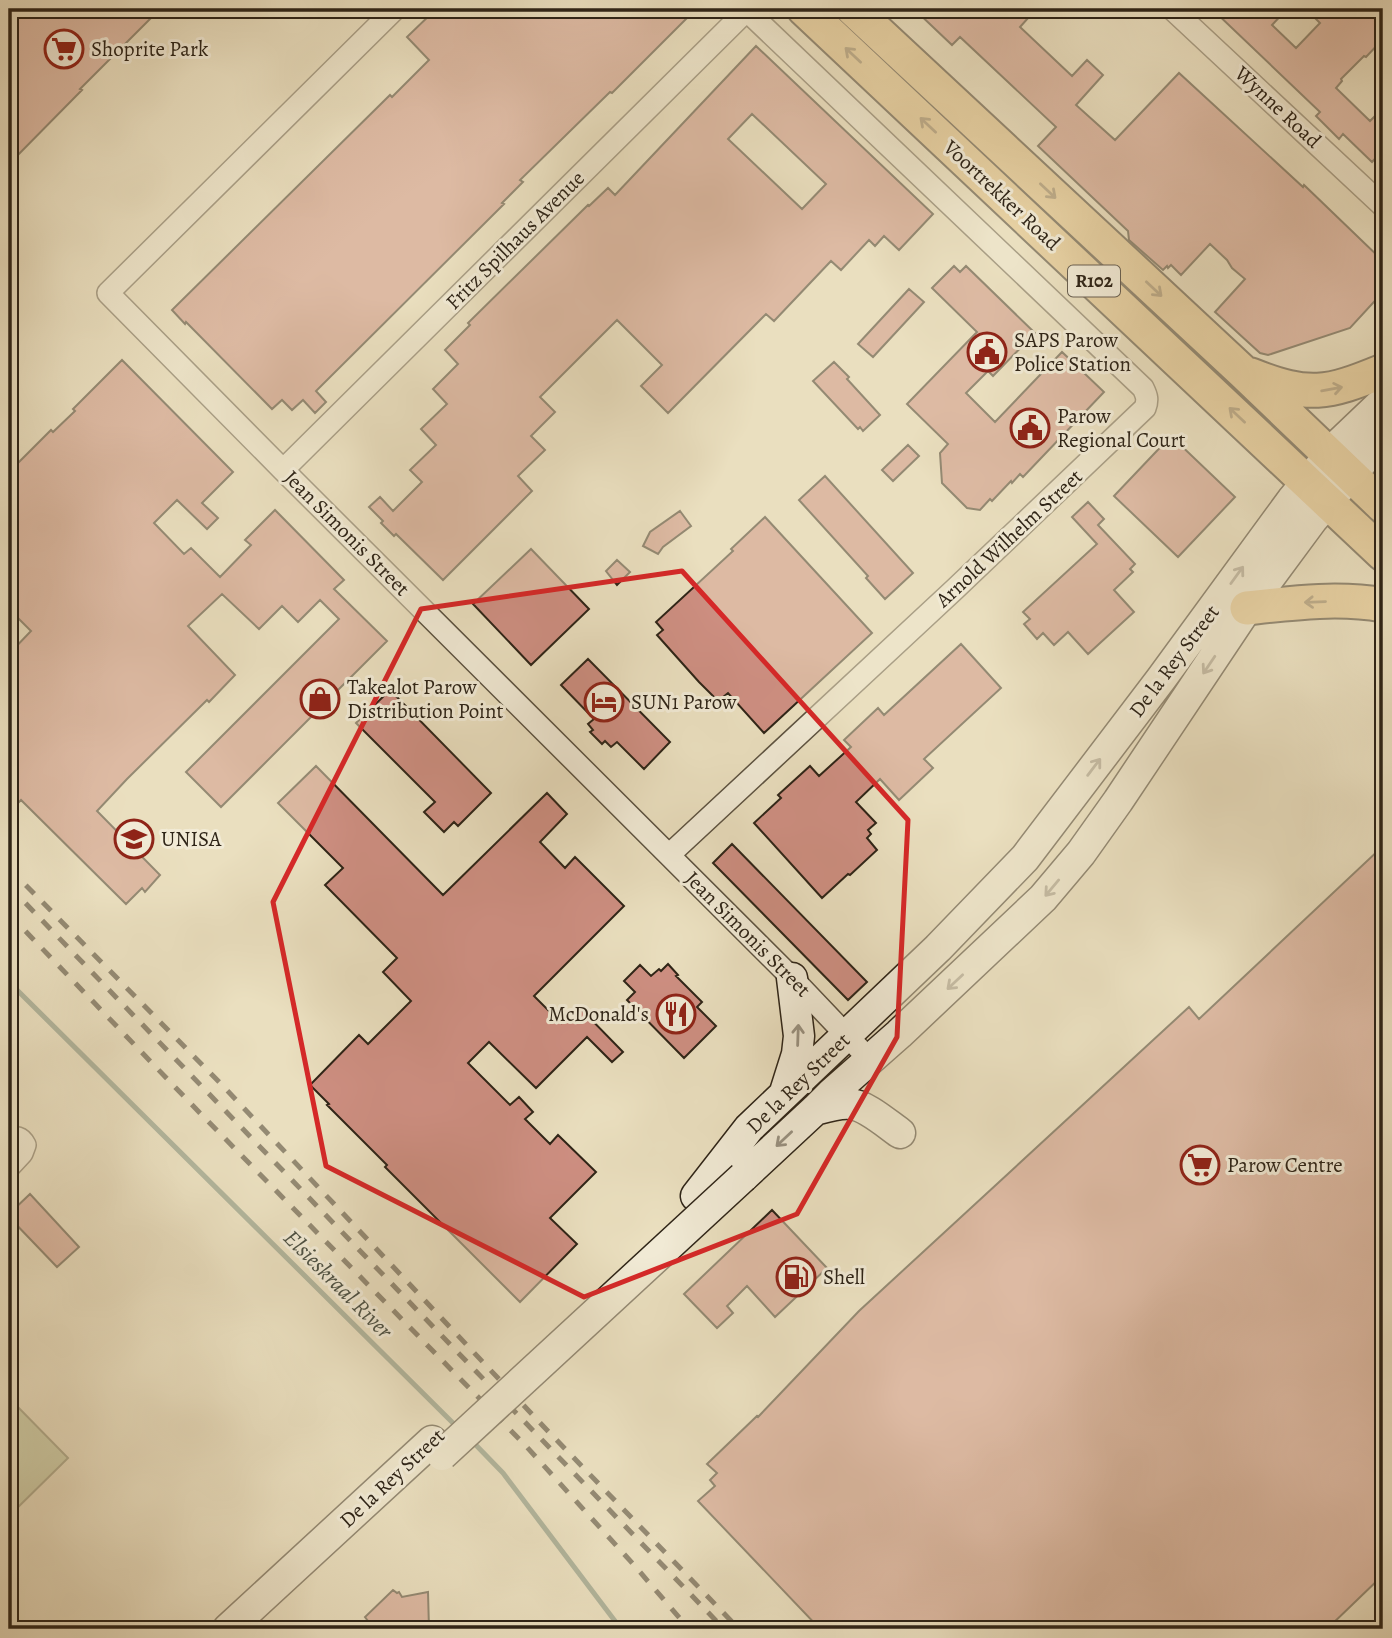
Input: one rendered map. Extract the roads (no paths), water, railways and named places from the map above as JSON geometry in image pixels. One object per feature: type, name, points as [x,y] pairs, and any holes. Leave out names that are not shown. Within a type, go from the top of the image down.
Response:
[{"type":"main road","name":"Voortrekker Road","points":[[804,9],[1383,554]]},
{"type":"main road","name":"Voortrekker Road","points":[[867,13],[1383,506]]},
{"type":"main road","points":[[1243,372],[1287,387],[1319,391],[1349,385],[1383,371]]},
{"type":"main road","points":[[1340,466],[1341,442],[1383,402]]},
{"type":"main road","points":[[1317,492],[1340,466],[1383,439]]},
{"type":"main road","name":"De la Rey Street","points":[[228,1629],[743,1177],[1043,898],[1081,853],[1118,801],[1247,608],[1317,492]]},
{"type":"main road","name":"De la Rey Street","points":[[255,1629],[696,1196],[749,1128],[938,948],[1026,858],[1292,500],[1317,492]]},
{"type":"main road","points":[[1247,608],[1325,601],[1383,605]]},
{"type":"main road","points":[[938,948],[980,925],[1015,893],[1089,807],[1104,801],[1118,801]]},
{"type":"main road","points":[[785,1092],[799,1036],[792,978]]},
{"type":"main road","points":[[816,1110],[851,1104],[869,1111],[900,1133]]},
{"type":"street","name":"Jean Simonis Street","points":[[395,9],[108,293],[792,978],[870,1060]]},
{"type":"street","name":"Fritz Spilhaus Avenue","points":[[283,470],[746,9]]},
{"type":"street","name":"Arnold Wilhelm Street","points":[[669,855],[1078,473],[1145,408],[1147,402],[1143,388],[746,9]]},
{"type":"street","name":"Wynne Road","points":[[1172,9],[1383,206]]},
{"type":"street","points":[[9,1140],[19,1138],[25,1145],[22,1153],[9,1167]]},
{"type":"waterway","name":"Elsieskraal River","points":[[9,982],[459,1429]]},
{"type":"waterway","name":"Elsieskraal River","points":[[471,1440],[503,1473],[621,1629]]},
{"type":"railway","points":[[9,868],[223,1086],[544,1427],[739,1629]]},
{"type":"railway","points":[[9,886],[724,1629]]},
{"type":"railway","points":[[9,914],[525,1445],[689,1629]]},
{"type":"place","name":"Shoprite Park","points":[[64,49]]},
{"type":"place","name":"SAPS Parow Police Station","points":[[987,352]]},
{"type":"place","name":"Parow Regional Court","points":[[1030,428]]},
{"type":"place","name":"Takealot Parow Distribution Point","points":[[320,699]]},
{"type":"place","name":"SUN1 Parow","points":[[604,702]]},
{"type":"place","name":"UNISA","points":[[134,839]]},
{"type":"place","name":"McDonald's","points":[[676,1014]]},
{"type":"place","name":"Parow Centre","points":[[1200,1165]]},
{"type":"place","name":"Shell","points":[[796,1277]]}]
